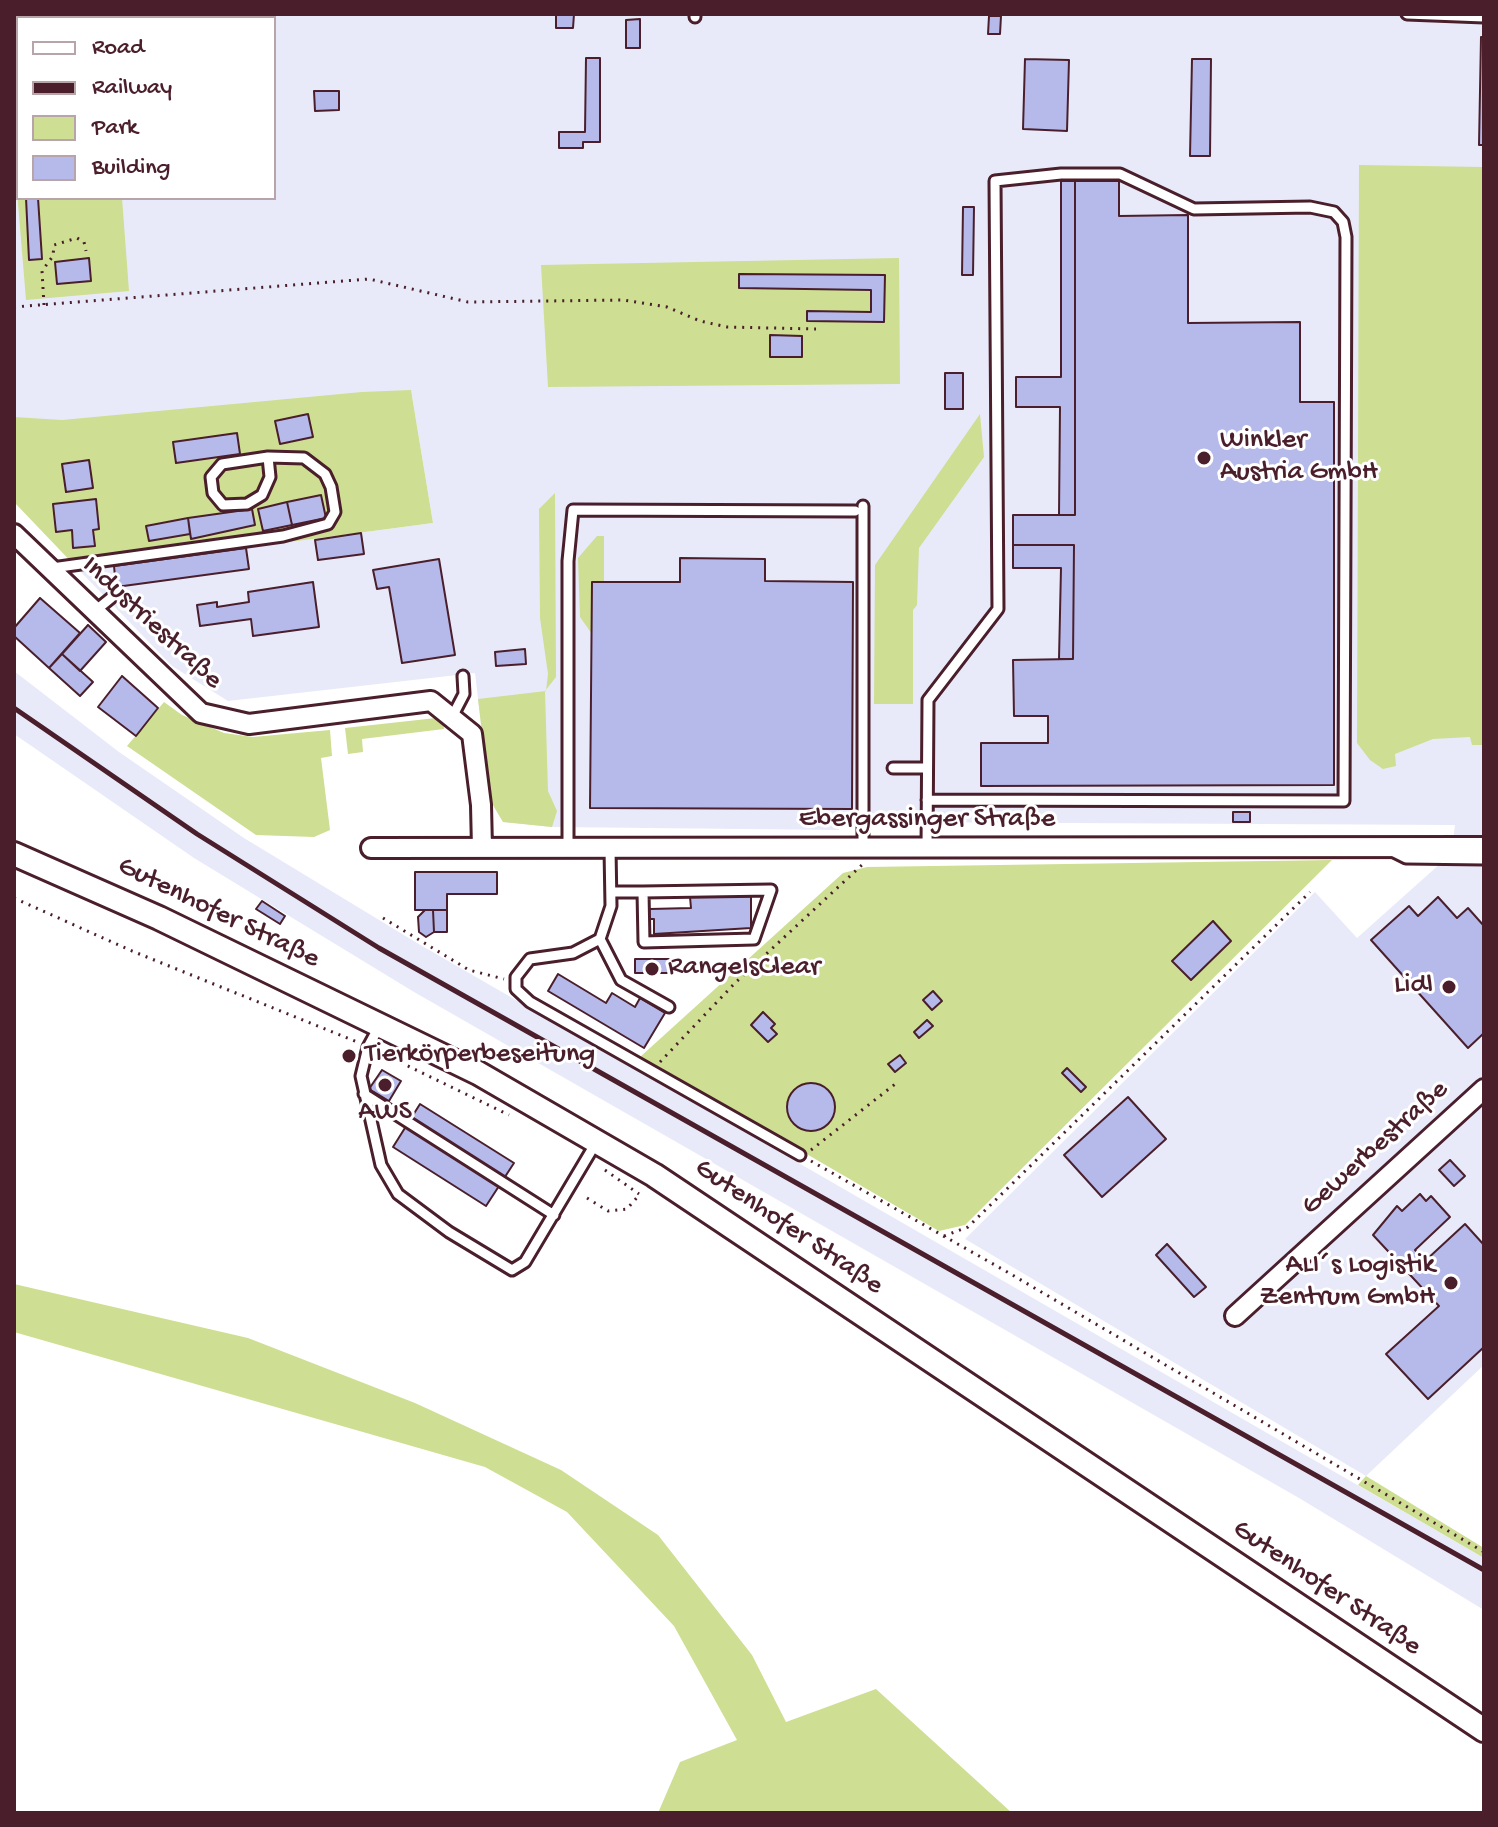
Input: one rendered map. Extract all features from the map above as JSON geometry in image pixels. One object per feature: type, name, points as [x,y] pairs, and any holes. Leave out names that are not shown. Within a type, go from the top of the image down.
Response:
[{"type":"street","name":"Industriestraße","points":[[14,534],[201,713],[249,724],[431,701],[452,717]]},
{"type":"street","points":[[452,717],[472,734],[482,848]]},
{"type":"street","name":"Ebergassinger Straße","points":[[371,848],[1484,847]]},
{"type":"street","name":"Gutenhofer Straße","points":[[14,854],[133,906],[478,1073],[592,1150],[654,1175],[1484,1730]]},
{"type":"street","name":"Gewerbestraße","points":[[1235,1316],[1484,1089]]},
{"type":"lane","points":[[1407,14],[1484,17]]},
{"type":"lane","points":[[927,800],[1344,801],[1346,237],[1343,222],[1334,212],[1310,207],[1194,209],[1120,174],[1061,174],[995,181],[998,609],[928,700],[927,768],[927,800],[927,849]]},
{"type":"lane","points":[[51,569],[283,536],[328,524],[335,508],[325,474],[304,458],[268,457],[222,464],[211,477],[213,493],[223,505],[247,504],[262,495],[270,477],[268,457]]},
{"type":"lane","points":[[568,848],[568,561],[573,510],[859,509],[863,849]]},
{"type":"lane","points":[[95,611],[111,598]]},
{"type":"lane","points":[[452,717],[464,694],[463,676]]},
{"type":"lane","points":[[893,768],[927,768]]},
{"type":"lane","points":[[1384,847],[1406,858],[1484,859]]},
{"type":"lane","points":[[610,849],[608,924],[600,939],[573,953],[530,959],[516,977],[516,989],[530,1002],[800,1155]]},
{"type":"lane","points":[[611,892],[771,890],[754,939],[644,942],[643,892]]},
{"type":"lane","points":[[600,939],[621,980],[669,1007]]},
{"type":"lane","points":[[380,1025],[361,1065],[364,1094],[381,1165],[398,1194],[449,1232],[512,1270],[525,1262],[592,1150]]},
{"type":"lane","points":[[364,1094],[554,1215]]},
{"type":"path","points":[[44,305],[41,275],[53,256],[54,245],[77,238],[84,242],[86,251]]},
{"type":"path","points":[[14,307],[369,279],[468,302],[546,304],[623,300],[667,307],[700,321],[727,327],[816,329]]},
{"type":"path","points":[[652,1071],[735,983],[863,865],[863,849]]},
{"type":"path","points":[[944,1236],[968,1227],[1310,892]]},
{"type":"path","points":[[14,898],[132,951],[368,1047],[513,1117]]},
{"type":"path","points":[[383,918],[469,970],[498,980],[516,977]]},
{"type":"path","points":[[800,1155],[822,1145],[899,1081]]},
{"type":"path","points":[[592,1150],[639,1194]]},
{"type":"path","points":[[800,1155],[1484,1552]]},
{"type":"path","points":[[587,1198],[608,1211],[627,1209],[654,1175]]},
{"type":"shaded area","points":[[14,14],[1484,14],[1484,1365],[1366,1476],[965,1239],[1315,892],[1357,938],[1451,854],[1455,825],[839,822],[839,830],[552,827],[503,822],[490,800],[475,673],[228,701],[172,666],[79,570],[433,523],[412,396],[14,428]]},
{"type":"shaded area","points":[[14,671],[119,752],[244,838],[417,943],[1484,1558],[1484,1610],[1299,1498],[414,992],[194,858],[14,734]]},
{"type":"green space","points":[[1359,165],[1484,167],[1484,745],[1472,745],[1470,737],[1433,739],[1395,754],[1396,766],[1383,769],[1370,760],[1357,743]]},
{"type":"green space","points":[[18,200],[122,200],[129,291],[26,300]]},
{"type":"green space","points":[[899,258],[900,384],[548,387],[541,265]]},
{"type":"green space","points":[[411,390],[433,523],[79,570],[14,502],[14,417],[62,420]]},
{"type":"green space","points":[[980,414],[984,457],[919,548],[917,605],[913,610],[913,704],[874,704],[875,565]]},
{"type":"green space","points":[[555,493],[556,677],[546,690],[548,674],[540,618],[539,509]]},
{"type":"green space","points":[[597,536],[604,536],[604,582],[592,582],[592,634],[580,617],[578,558]]},
{"type":"green space","points":[[545,691],[548,791],[557,811],[552,827],[503,822],[490,800],[478,699]]},
{"type":"green space","points":[[164,702],[182,715],[224,733],[253,737],[330,730],[332,756],[321,758],[330,830],[314,837],[256,835],[127,746]]},
{"type":"green space","points":[[436,718],[443,722],[444,729],[362,739],[363,752],[348,754],[345,728]]},
{"type":"green space","points":[[1332,860],[965,1225],[939,1231],[640,1057],[843,873],[867,867]]},
{"type":"green space","points":[[14,1284],[248,1338],[415,1403],[561,1470],[658,1535],[752,1655],[786,1722],[876,1689],[1012,1813],[658,1813],[680,1762],[737,1740],[674,1626],[567,1512],[485,1467],[14,1332]]},
{"type":"green space","points":[[1366,1476],[1484,1548],[1484,1558],[1358,1485]]},
{"type":"building","points":[[556,14],[574,14],[573,28],[556,28]]},
{"type":"building","points":[[989,16],[1001,16],[1000,34],[988,34]]},
{"type":"building","points":[[640,19],[640,48],[626,48],[626,20]]},
{"type":"building","points":[[1481,37],[1484,37],[1484,145],[1479,145]]},
{"type":"building","points":[[586,58],[600,58],[600,142],[583,142],[583,148],[559,148],[559,132],[585,132]]},
{"type":"building","points":[[1025,59],[1069,60],[1067,131],[1023,129]]},
{"type":"building","points":[[1192,59],[1211,59],[1210,156],[1190,156]]},
{"type":"building","points":[[314,91],[339,91],[339,110],[315,111]]},
{"type":"building","points":[[16,148],[16,178],[14,178]]},
{"type":"building","points":[[1061,181],[1075,181],[1075,515],[1059,515],[1060,407],[1016,407],[1016,377],[1061,377]]},
{"type":"building","name":"Winkler Austria GmbH","points":[[1075,181],[1119,181],[1119,216],[1188,215],[1188,323],[1300,322],[1300,402],[1334,402],[1334,785],[981,786],[981,743],[1048,743],[1048,716],[1014,716],[1013,660],[1073,659],[1074,545],[1013,545],[1013,515],[1075,515]]},
{"type":"building","points":[[26,200],[38,200],[42,259],[29,260]]},
{"type":"building","points":[[963,207],[974,207],[973,275],[962,275]]},
{"type":"building","points":[[89,258],[91,281],[57,284],[55,262]]},
{"type":"building","points":[[739,274],[885,275],[884,322],[807,321],[807,311],[871,312],[871,290],[739,288]]},
{"type":"building","points":[[770,335],[802,336],[802,357],[770,357]]},
{"type":"building","points":[[945,373],[963,373],[963,409],[945,409]]},
{"type":"building","points":[[308,414],[313,437],[280,444],[275,421]]},
{"type":"building","points":[[237,433],[240,454],[176,463],[173,442]]},
{"type":"building","points":[[89,460],[93,488],[66,492],[62,464]]},
{"type":"building","points":[[321,495],[326,518],[292,525],[287,502]]},
{"type":"building","points":[[96,499],[99,529],[93,530],[95,546],[73,548],[72,530],[56,532],[53,504]]},
{"type":"building","points":[[287,502],[292,525],[263,531],[258,509]]},
{"type":"building","points":[[252,509],[255,525],[191,539],[188,518]]},
{"type":"building","points":[[188,518],[190,534],[149,541],[146,526]]},
{"type":"building","points":[[361,533],[364,554],[318,560],[315,540]]},
{"type":"building","points":[[1013,545],[1074,545],[1073,659],[1059,659],[1061,568],[1013,568]]},
{"type":"building","points":[[246,548],[249,569],[116,587],[114,566]]},
{"type":"building","points":[[680,558],[765,559],[765,581],[853,582],[852,809],[590,808],[592,582],[680,582]]},
{"type":"building","points":[[439,559],[455,655],[402,663],[389,587],[377,589],[373,570]]},
{"type":"building","points":[[313,582],[319,627],[253,636],[251,619],[200,626],[197,605],[217,602],[217,607],[249,602],[248,592]]},
{"type":"building","points":[[40,598],[80,633],[49,668],[14,636],[14,628]]},
{"type":"building","points":[[88,625],[106,642],[80,671],[62,654]]},
{"type":"building","points":[[525,649],[526,664],[496,666],[495,652]]},
{"type":"building","points":[[62,654],[93,682],[80,696],[49,668]]},
{"type":"building","points":[[122,676],[158,708],[136,736],[98,707]]},
{"type":"building","points":[[1233,812],[1250,812],[1250,822],[1233,822]]},
{"type":"building","points":[[415,872],[497,872],[497,894],[447,894],[447,910],[415,910]]},
{"type":"building","points":[[751,896],[751,928],[654,934],[654,919],[646,919],[650,909],[691,908],[690,897]]},
{"type":"building","name":"Lidl","points":[[1438,897],[1457,918],[1468,908],[1484,926],[1484,1033],[1468,1048],[1371,940],[1409,906],[1418,916]]},
{"type":"building","points":[[262,901],[285,916],[280,924],[256,909]]},
{"type":"building","points":[[425,910],[433,910],[434,932],[426,937],[419,932],[418,917]]},
{"type":"building","points":[[433,910],[447,910],[447,932],[434,932]]},
{"type":"building","points":[[1213,921],[1231,941],[1191,980],[1172,961]]},
{"type":"building","name":"RangeIsClear","points":[[635,959],[670,959],[670,973],[635,973]]},
{"type":"building","points":[[558,974],[606,1003],[612,993],[635,1007],[640,998],[665,1013],[644,1048],[548,991]]},
{"type":"building","points":[[933,991],[942,1001],[932,1010],[923,1000]]},
{"type":"building","points":[[763,1012],[775,1024],[771,1028],[777,1034],[768,1042],[751,1025]]},
{"type":"building","points":[[927,1020],[933,1026],[919,1038],[914,1032]]},
{"type":"building","points":[[900,1055],[906,1063],[895,1072],[888,1064]]},
{"type":"building","points":[[1067,1068],[1086,1087],[1081,1092],[1062,1073]]},
{"type":"building","name":"AWS","points":[[382,1070],[401,1081],[389,1101],[369,1089]]},
{"type":"building","points":[[811,1083],[820,1084],[828,1090],[834,1098],[834,1116],[828,1124],[820,1130],[811,1131],[802,1130],[794,1124],[788,1116],[787,1107],[788,1098],[794,1090],[802,1084]]},
{"type":"building","points":[[1128,1097],[1166,1139],[1102,1197],[1064,1155]]},
{"type":"building","points":[[420,1104],[514,1163],[486,1206],[393,1147]]},
{"type":"building","points":[[1450,1160],[1465,1176],[1454,1186],[1439,1170]]},
{"type":"building","name":"ALI´s Logistik Zentrum GmbH","points":[[1420,1194],[1426,1201],[1431,1196],[1450,1217],[1415,1250],[1425,1261],[1465,1224],[1484,1245],[1484,1347],[1428,1399],[1386,1354],[1439,1306],[1373,1235],[1397,1206],[1402,1211]]},
{"type":"building","points":[[1167,1244],[1206,1287],[1194,1297],[1156,1255]]},
{"type":"railway","points":[[14,708],[197,834],[379,948],[1484,1570]]},
{"type":"place","name":"Winkler Austria GmbH","points":[[1204,458]]},
{"type":"place","name":"RangeIsClear","points":[[652,969]]},
{"type":"place","name":"Lidl","points":[[1449,987]]},
{"type":"place","name":"Tierkörperbeseitung","points":[[349,1056]]},
{"type":"place","name":"AWS","points":[[385,1085]]},
{"type":"place","name":"ALI´s Logistik Zentrum GmbH","points":[[1451,1283]]}]
